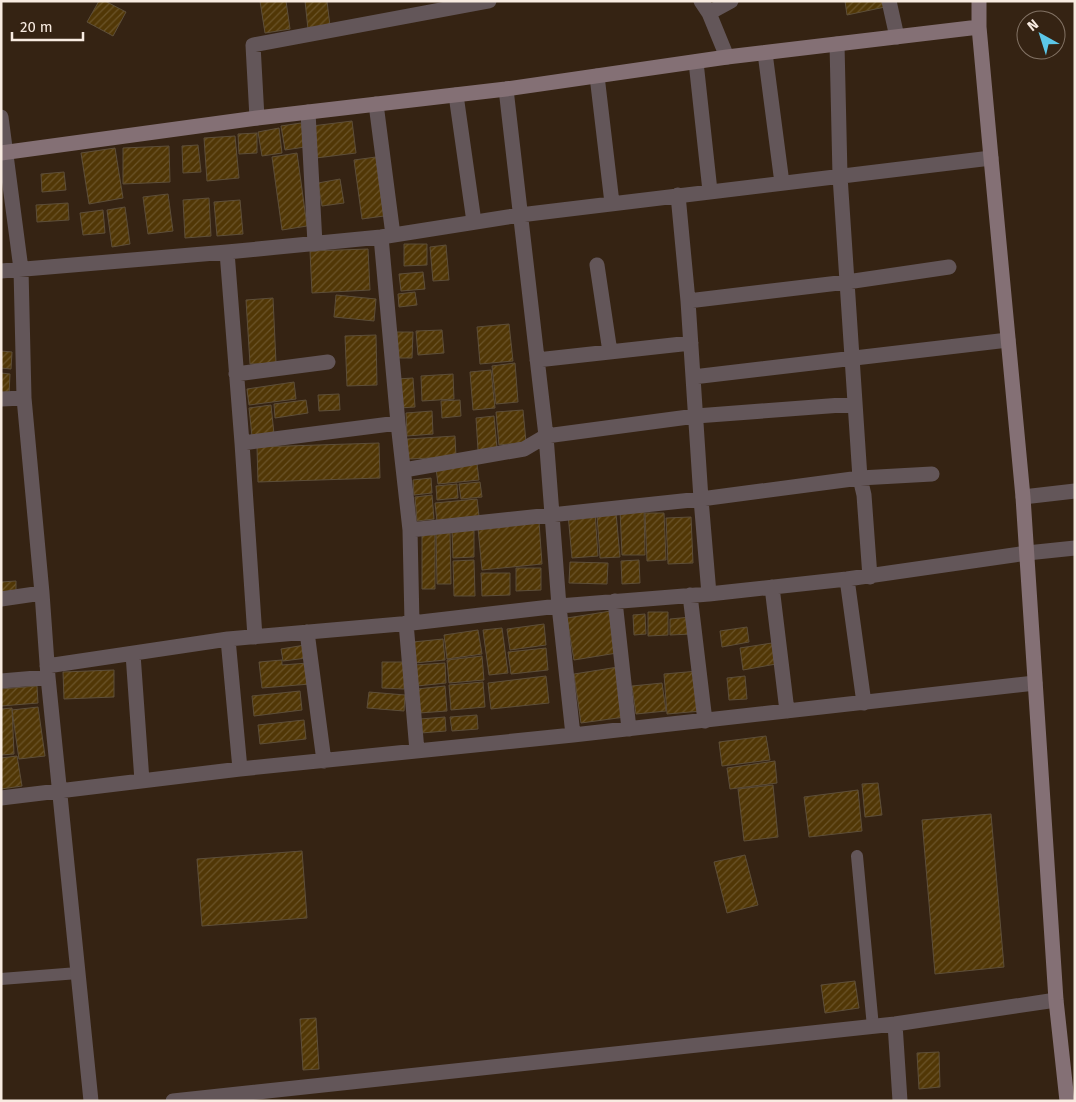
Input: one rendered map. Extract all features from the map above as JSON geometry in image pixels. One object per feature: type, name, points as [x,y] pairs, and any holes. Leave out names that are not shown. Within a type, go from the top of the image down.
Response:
[{"type":"street","points":[[257,118],[253,45],[488,1]]},
{"type":"street","points":[[727,57],[705,7],[731,1]]},
{"type":"street","points":[[890,1],[897,37]]},
{"type":"street","points":[[979,1],[979,27],[1023,497],[1056,1000],[1067,1101]]},
{"type":"street","points":[[4,153],[257,118],[506,89],[727,57],[979,27]]},
{"type":"street","points":[[837,44],[840,176],[860,478],[864,495],[870,576]]},
{"type":"street","points":[[765,53],[782,183]]},
{"type":"street","points":[[696,62],[710,191]]},
{"type":"street","points":[[597,76],[612,203]]},
{"type":"street","points":[[506,89],[546,436],[559,606],[573,736]]},
{"type":"street","points":[[456,95],[474,222]]},
{"type":"street","points":[[376,104],[387,236],[398,423],[410,530],[409,623],[417,751]]},
{"type":"street","points":[[308,112],[315,244]]},
{"type":"street","points":[[1,117],[8,216],[21,269],[24,398],[48,672],[91,1101]]},
{"type":"street","points":[[1,271],[387,236],[520,214],[991,158]]},
{"type":"street","points":[[678,195],[688,302],[708,594]]},
{"type":"street","points":[[227,252],[255,638]]},
{"type":"street","points":[[597,265],[610,352]]},
{"type":"street","points":[[688,302],[949,267]]},
{"type":"street","points":[[693,377],[1008,340]]},
{"type":"street","points":[[537,360],[691,344]]},
{"type":"street","points":[[236,374],[328,362]]},
{"type":"street","points":[[1,399],[24,398]]},
{"type":"street","points":[[404,470],[524,449],[546,436],[696,416],[855,404]]},
{"type":"street","points":[[242,443],[398,423]]},
{"type":"street","points":[[410,530],[701,499],[860,478],[932,474]]},
{"type":"street","points":[[1023,497],[1075,491]]},
{"type":"street","points":[[1,680],[133,654],[228,639],[409,623],[559,606],[708,594],[847,579],[1027,553],[1075,548]]},
{"type":"street","points":[[847,579],[864,703]]},
{"type":"street","points":[[772,587],[787,711]]},
{"type":"street","points":[[1,599],[42,593]]},
{"type":"street","points":[[690,595],[705,721]]},
{"type":"street","points":[[615,601],[629,729]]},
{"type":"street","points":[[307,632],[324,760]]},
{"type":"street","points":[[228,639],[240,769]]},
{"type":"street","points":[[133,654],[142,781]]},
{"type":"street","points":[[1,798],[240,769],[573,736],[1035,684]]},
{"type":"street","points":[[172,1101],[872,1027],[1056,1000]]},
{"type":"street","points":[[895,1024],[900,1101]]},
{"type":"lane","points":[[857,856],[872,1027]]},
{"type":"lane","points":[[1,979],[78,973]]},
{"type":"building","points":[[99,1],[105,1],[126,12],[113,36],[87,22]]},
{"type":"building","points":[[260,1],[286,1],[290,29],[265,33]]},
{"type":"building","points":[[305,1],[327,1],[330,26],[308,29]]},
{"type":"building","points":[[845,1],[884,1],[885,7],[847,15]]},
{"type":"building","points":[[352,121],[356,153],[316,158],[312,126]]},
{"type":"building","points":[[301,123],[305,147],[285,150],[281,126]]},
{"type":"building","points":[[279,128],[282,153],[262,156],[258,132]]},
{"type":"building","points":[[257,133],[257,153],[239,154],[238,134]]},
{"type":"building","points":[[235,136],[239,178],[207,181],[204,138]]},
{"type":"building","points":[[198,145],[201,172],[183,173],[182,146]]},
{"type":"building","points":[[169,146],[170,182],[123,184],[123,148]]},
{"type":"building","points":[[115,148],[123,198],[89,204],[81,153]]},
{"type":"building","points":[[297,153],[307,226],[282,230],[272,157]]},
{"type":"building","points":[[376,157],[384,216],[362,219],[354,160]]},
{"type":"building","points":[[64,172],[66,190],[42,192],[41,174]]},
{"type":"building","points":[[340,179],[344,203],[322,206],[318,183]]},
{"type":"building","points":[[168,194],[173,231],[148,234],[143,197]]},
{"type":"building","points":[[209,198],[211,236],[185,238],[183,200]]},
{"type":"building","points":[[240,200],[243,234],[217,236],[214,202]]},
{"type":"building","points":[[68,203],[69,220],[37,222],[36,205]]},
{"type":"building","points":[[125,207],[130,244],[112,247],[107,210]]},
{"type":"building","points":[[103,210],[105,233],[83,235],[80,213]]},
{"type":"building","points":[[404,244],[427,244],[427,265],[404,266]]},
{"type":"building","points":[[446,245],[449,280],[433,281],[430,247]]},
{"type":"building","points":[[368,249],[370,290],[312,293],[310,251]]},
{"type":"building","points":[[423,272],[425,289],[401,291],[399,274]]},
{"type":"building","points":[[415,292],[417,305],[399,307],[398,294]]},
{"type":"building","points":[[336,295],[376,299],[374,321],[334,317]]},
{"type":"building","points":[[273,298],[276,363],[250,364],[246,300]]},
{"type":"building","points":[[509,324],[513,361],[480,364],[477,327]]},
{"type":"building","points":[[442,330],[444,353],[418,355],[416,331]]},
{"type":"building","points":[[397,332],[413,332],[412,358],[397,358]]},
{"type":"building","points":[[376,335],[377,385],[347,386],[345,336]]},
{"type":"building","points":[[1,351],[12,352],[11,369],[1,368]]},
{"type":"building","points":[[515,363],[518,402],[496,404],[492,366]]},
{"type":"building","points":[[491,370],[495,408],[473,410],[470,372]]},
{"type":"building","points":[[1,373],[10,374],[9,394],[1,393]]},
{"type":"building","points":[[453,374],[454,399],[422,401],[421,376]]},
{"type":"building","points":[[413,378],[415,407],[399,408],[397,379]]},
{"type":"building","points":[[294,382],[296,399],[249,405],[247,389]]},
{"type":"building","points":[[339,394],[340,410],[319,411],[318,395]]},
{"type":"building","points":[[306,400],[308,413],[275,418],[274,404]]},
{"type":"building","points":[[460,400],[461,416],[442,418],[441,401]]},
{"type":"building","points":[[271,405],[274,434],[252,436],[249,408]]},
{"type":"building","points":[[523,410],[526,442],[499,445],[496,412]]},
{"type":"building","points":[[432,411],[433,434],[407,436],[406,413]]},
{"type":"building","points":[[494,416],[497,448],[478,450],[476,418]]},
{"type":"building","points":[[455,436],[456,457],[408,459],[407,439]]},
{"type":"building","points":[[379,443],[380,478],[258,482],[257,447]]},
{"type":"building","points":[[477,464],[479,480],[438,484],[436,468]]},
{"type":"building","points":[[431,478],[432,493],[414,495],[413,480]]},
{"type":"building","points":[[480,482],[482,497],[461,499],[459,484]]},
{"type":"building","points":[[457,484],[458,498],[437,500],[436,486]]},
{"type":"building","points":[[432,495],[434,519],[417,521],[415,497]]},
{"type":"building","points":[[477,499],[479,516],[437,521],[435,503]]},
{"type":"building","points":[[620,509],[644,509],[645,555],[622,555]]},
{"type":"building","points":[[595,512],[598,556],[572,558],[568,514]]},
{"type":"building","points":[[616,513],[620,557],[600,558],[597,515]]},
{"type":"building","points":[[645,513],[664,513],[666,560],[647,561]]},
{"type":"building","points":[[691,517],[693,563],[668,564],[666,518]]},
{"type":"building","points":[[539,522],[542,564],[482,570],[478,528]]},
{"type":"building","points":[[452,530],[474,530],[474,557],[453,558]]},
{"type":"building","points":[[436,532],[450,532],[451,584],[437,584]]},
{"type":"building","points":[[422,534],[435,535],[435,589],[422,589]]},
{"type":"building","points":[[474,560],[475,596],[454,596],[453,561]]},
{"type":"building","points":[[639,560],[640,583],[622,584],[621,561]]},
{"type":"building","points":[[570,562],[608,563],[607,584],[569,583]]},
{"type":"building","points":[[516,568],[541,568],[541,590],[516,591]]},
{"type":"building","points":[[481,573],[510,573],[510,595],[482,596]]},
{"type":"building","points":[[16,581],[16,592],[1,593],[1,582]]},
{"type":"building","points":[[611,611],[617,653],[574,660],[567,618]]},
{"type":"building","points":[[648,612],[668,612],[668,635],[648,636]]},
{"type":"building","points":[[645,614],[646,634],[634,635],[633,615]]},
{"type":"building","points":[[691,617],[692,634],[670,635],[670,619]]},
{"type":"building","points":[[544,624],[546,645],[510,650],[507,629]]},
{"type":"building","points":[[747,627],[749,642],[722,647],[720,631]]},
{"type":"building","points":[[502,628],[508,673],[489,675],[483,630]]},
{"type":"building","points":[[478,630],[482,654],[447,659],[444,635]]},
{"type":"building","points":[[443,639],[445,660],[414,663],[413,642]]},
{"type":"building","points":[[772,643],[776,664],[743,670],[740,648]]},
{"type":"building","points":[[305,645],[307,658],[283,661],[281,649]]},
{"type":"building","points":[[546,648],[548,670],[511,674],[508,652]]},
{"type":"building","points":[[482,656],[484,680],[449,683],[447,660]]},
{"type":"building","points":[[282,660],[282,665],[308,663],[310,684],[262,688],[259,662]]},
{"type":"building","points":[[382,662],[405,662],[404,689],[382,688]]},
{"type":"building","points":[[445,663],[446,683],[417,686],[415,665]]},
{"type":"building","points":[[618,667],[625,717],[581,723],[574,674]]},
{"type":"building","points":[[114,670],[114,697],[64,699],[63,672]]},
{"type":"building","points":[[698,671],[701,711],[667,714],[664,674]]},
{"type":"building","points":[[546,676],[549,703],[491,709],[488,683]]},
{"type":"building","points":[[745,676],[747,699],[729,700],[727,678]]},
{"type":"building","points":[[483,682],[485,707],[451,710],[449,685]]},
{"type":"building","points":[[662,683],[666,711],[636,714],[632,686]]},
{"type":"building","points":[[37,686],[38,703],[1,706],[1,689]]},
{"type":"building","points":[[445,686],[447,711],[419,713],[417,689]]},
{"type":"building","points":[[300,691],[302,710],[254,716],[252,696]]},
{"type":"building","points":[[369,692],[405,695],[404,711],[367,708]]},
{"type":"building","points":[[38,707],[45,756],[19,759],[12,710]]},
{"type":"building","points":[[12,708],[14,754],[1,755],[1,709]]},
{"type":"building","points":[[477,715],[478,729],[452,731],[450,717]]},
{"type":"building","points":[[445,717],[446,731],[421,733],[420,719]]},
{"type":"building","points":[[304,720],[306,739],[260,744],[258,725]]},
{"type":"building","points":[[766,736],[770,760],[722,766],[719,742]]},
{"type":"building","points":[[17,756],[22,786],[1,789],[1,758]]},
{"type":"building","points":[[775,761],[777,783],[730,789],[727,768]]},
{"type":"building","points":[[878,783],[882,815],[865,817],[862,784]]},
{"type":"building","points":[[773,785],[778,837],[744,841],[738,789]]},
{"type":"building","points":[[858,790],[862,831],[809,837],[804,797]]},
{"type":"building","points":[[991,814],[1004,967],[935,974],[922,820]]},
{"type":"building","points":[[302,851],[307,918],[202,926],[197,859]]},
{"type":"building","points":[[745,855],[758,905],[727,913],[714,862]]},
{"type":"building","points":[[855,981],[859,1008],[825,1013],[821,985]]},
{"type":"building","points":[[316,1018],[319,1069],[303,1070],[300,1019]]},
{"type":"building","points":[[939,1052],[940,1087],[919,1089],[917,1053]]}]
